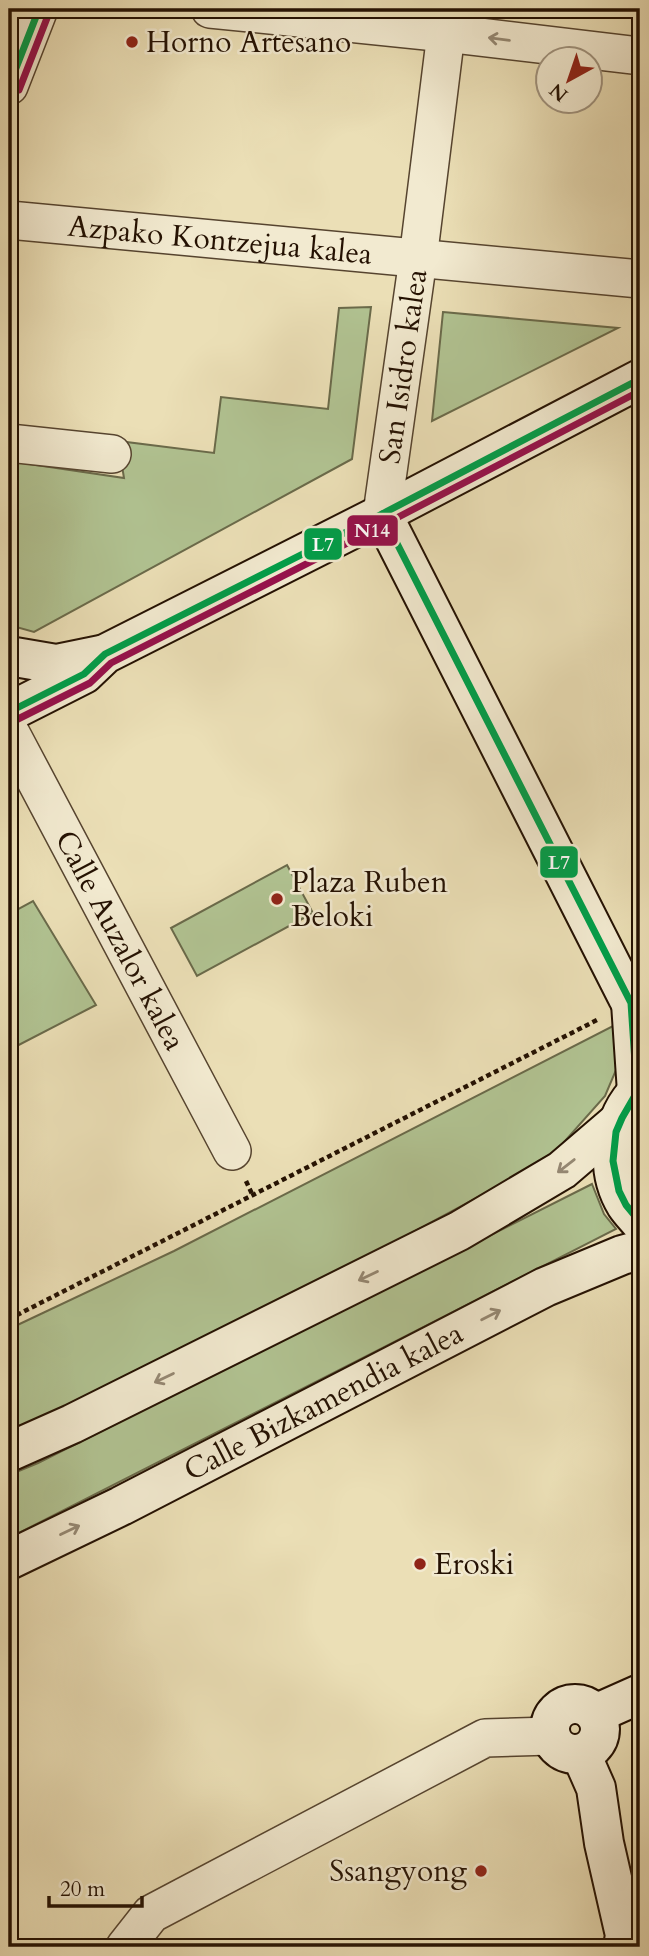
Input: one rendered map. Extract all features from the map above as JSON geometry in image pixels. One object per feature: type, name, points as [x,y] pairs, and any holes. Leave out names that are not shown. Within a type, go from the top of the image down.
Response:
[{"type":"main road","points":[[9,656],[56,664],[105,654],[382,514],[640,379]]},
{"type":"main road","points":[[382,514],[636,1007],[632,1101],[612,1150],[615,1179],[626,1205],[640,1222]]},
{"type":"main road","points":[[9,712],[85,674],[105,654]]},
{"type":"main road","points":[[9,1452],[459,1231],[562,1170],[632,1101]]},
{"type":"main road","name":"Calle Bizkamendia kalea","points":[[9,1560],[121,1506],[545,1287],[640,1250]]},
{"type":"main road","points":[[566,1745],[595,1745],[601,1729],[595,1714],[640,1694]]},
{"type":"main road","points":[[566,1745],[596,1788],[604,1843],[625,1935],[623,1947]]},
{"type":"street","points":[[210,9],[447,21],[640,56]]},
{"type":"street","points":[[9,86],[27,14]]},
{"type":"street","name":"San Isidro kalea","points":[[382,514],[418,259],[447,21]]},
{"type":"street","name":"Azpako Kontzejua kalea","points":[[9,220],[640,279]]},
{"type":"street","points":[[9,443],[112,454]]},
{"type":"street","name":"Calle Auzalor kalea","points":[[9,730],[232,1151]]},
{"type":"street","points":[[125,1947],[151,1914],[485,1738],[566,1745]]},
{"type":"path","points":[[9,1319],[636,1007]]},
{"type":"green space","points":[[371,307],[352,459],[34,632],[9,625],[9,461],[124,478],[118,441],[214,453],[221,397],[328,409],[339,308]]},
{"type":"green space","points":[[443,312],[618,328],[432,421]]},
{"type":"green space","points":[[287,865],[313,913],[197,976],[171,928]]},
{"type":"green space","points":[[33,901],[96,1005],[9,1050],[9,914]]},
{"type":"green space","points":[[615,1025],[622,1056],[605,1096],[549,1159],[367,1257],[9,1436],[9,1329],[174,1251]]},
{"type":"green space","points":[[640,1126],[640,1179],[631,1161]]},
{"type":"green space","points":[[592,1184],[604,1214],[616,1229],[9,1538],[9,1475],[38,1463]]},
{"type":"transit line","name":"L7","points":[[9,86],[39,9]]},
{"type":"transit line","name":"N14","points":[[19,90],[49,13]]},
{"type":"transit line","name":"L7","points":[[9,712],[84,674],[105,654],[382,514],[640,379]]},
{"type":"transit line","name":"N14","points":[[14,721],[90,683],[111,663],[640,391]]},
{"type":"transit line","name":"L7","points":[[382,514],[631,1003],[637,1092],[616,1132],[613,1161],[619,1191],[640,1222]]},
{"type":"place","name":"Horno Artesano","points":[[132,42]]},
{"type":"place","name":"Plaza Ruben Beloki","points":[[277,899]]},
{"type":"place","name":"Eroski","points":[[420,1564]]},
{"type":"place","name":"Ssangyong","points":[[481,1871]]}]
